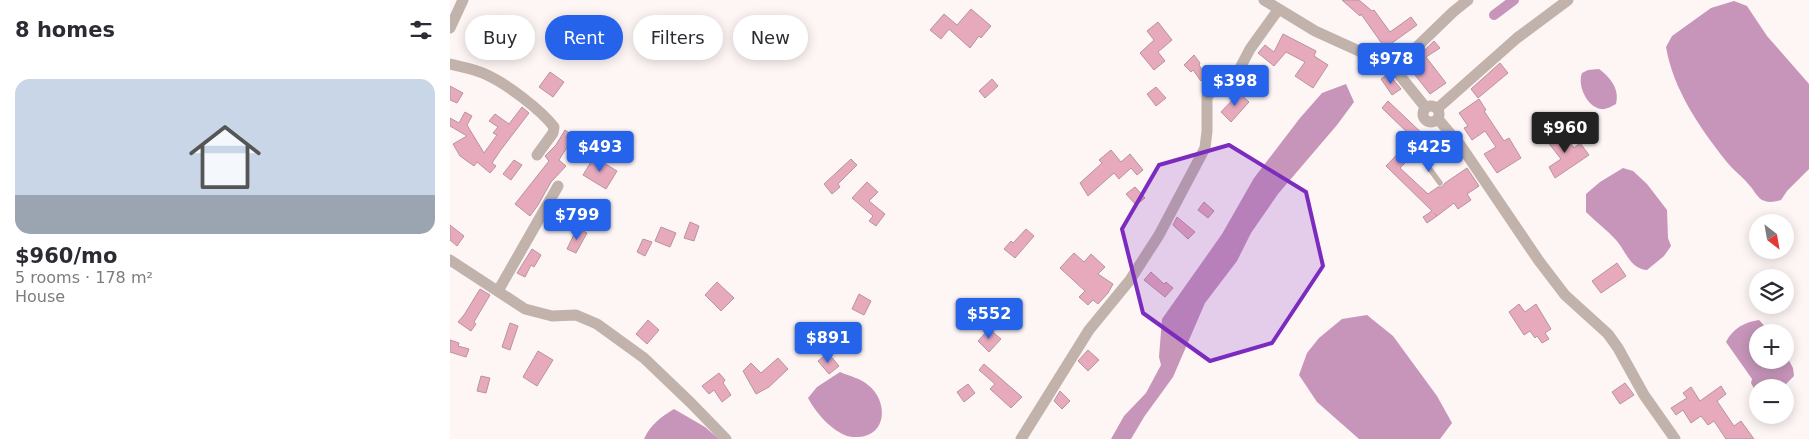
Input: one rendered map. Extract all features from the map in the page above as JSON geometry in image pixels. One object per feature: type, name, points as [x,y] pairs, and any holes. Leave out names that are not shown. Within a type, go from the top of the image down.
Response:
[{"type":"street","points":[[450,28],[463,0]]},
{"type":"street","points":[[1264,0],[1315,31],[1359,51],[1393,70],[1426,108],[1423,113],[1425,119],[1433,122],[1438,114],[1517,38],[1568,0]]},
{"type":"street","points":[[1393,70],[1468,0]]},
{"type":"street","points":[[1020,439],[1089,330],[1130,280],[1159,235],[1205,148],[1207,96],[1239,70],[1250,49],[1278,10]]},
{"type":"street","points":[[450,64],[486,74],[513,91],[549,120],[554,127],[554,133],[537,154]]},
{"type":"street","points":[[1438,114],[1540,262],[1565,294],[1608,334],[1644,395],[1675,439]]},
{"type":"street","points":[[498,291],[558,186]]},
{"type":"street","points":[[450,260],[525,309],[552,316],[576,315],[597,324],[644,358],[692,403],[726,439]]},
{"type":"lane","points":[[1440,183],[1424,161],[1424,153],[1448,131]]},
{"type":"highlighted area","points":[[1229,145],[1306,192],[1323,266],[1272,343],[1210,361],[1143,313],[1122,229],[1159,165]]},
{"type":"shaded area","points":[[1734,1],[1747,6],[1767,36],[1809,84],[1809,169],[1787,191],[1781,200],[1767,202],[1760,199],[1729,164],[1697,122],[1681,93],[1666,47],[1672,36],[1711,8]]},
{"type":"shaded area","points":[[1599,69],[1613,84],[1617,93],[1616,104],[1605,109],[1591,104],[1584,95],[1581,83],[1582,73],[1588,70]]},
{"type":"shaded area","points":[[1346,84],[1354,102],[1337,125],[1278,194],[1251,233],[1237,261],[1205,303],[1173,377],[1144,417],[1131,439],[1111,439],[1124,416],[1146,393],[1161,365],[1159,357],[1162,319],[1222,234],[1254,178],[1300,118],[1322,93]]},
{"type":"shaded area","points":[[1623,168],[1633,171],[1647,184],[1667,210],[1668,238],[1671,246],[1664,256],[1647,270],[1641,269],[1632,263],[1620,244],[1586,212],[1586,194],[1600,182]]},
{"type":"shaded area","points":[[1367,315],[1393,336],[1437,396],[1452,423],[1440,439],[1359,439],[1317,402],[1299,375],[1307,353],[1319,338],[1342,319]]},
{"type":"shaded area","points":[[1759,320],[1763,324],[1749,324],[1749,369],[1793,369],[1794,376],[1791,379],[1752,379],[1726,342],[1740,326]]},
{"type":"shaded area","points":[[840,372],[865,383],[875,392],[879,399],[882,408],[880,424],[875,431],[868,435],[852,437],[835,430],[824,420],[808,398],[817,387]]},
{"type":"shaded area","points":[[674,409],[705,427],[719,439],[644,439],[656,422]]},
{"type":"building","points":[[1342,0],[1359,0],[1372,11],[1374,10],[1390,32],[1411,17],[1417,25],[1385,48],[1361,14],[1360,16]]},
{"type":"building","points":[[971,9],[991,26],[981,38],[979,36],[970,48],[949,29],[941,39],[930,30],[944,14],[957,25]]},
{"type":"building","points":[[1158,22],[1172,40],[1158,52],[1165,61],[1154,70],[1140,53],[1154,40],[1147,31]]},
{"type":"building","points":[[1283,34],[1316,51],[1314,56],[1328,65],[1313,88],[1295,76],[1305,62],[1286,52],[1274,66],[1258,53],[1265,45],[1274,52]]},
{"type":"building","points":[[1434,41],[1440,48],[1426,57],[1446,83],[1430,94],[1408,66]]},
{"type":"building","points":[[1194,55],[1207,77],[1201,81],[1193,70],[1191,72],[1184,65]]},
{"type":"building","points":[[1500,63],[1508,73],[1478,98],[1471,89]]},
{"type":"building","points":[[550,72],[564,82],[553,97],[539,87]]},
{"type":"building","points":[[1387,75],[1401,89],[1392,95],[1381,79]]},
{"type":"building","points":[[992,79],[998,86],[985,98],[979,91]]},
{"type":"building","points":[[450,86],[463,93],[457,103],[450,100]]},
{"type":"building","points":[[1156,87],[1166,98],[1156,106],[1147,94]]},
{"type":"building","points":[[1239,93],[1249,102],[1231,122],[1221,112]]},
{"type":"building","points":[[1479,99],[1486,110],[1484,111],[1504,141],[1509,138],[1521,158],[1497,173],[1484,154],[1496,147],[1485,131],[1472,140],[1464,128],[1468,126],[1459,113]]},
{"type":"building","points":[[1388,101],[1428,139],[1400,168],[1428,194],[1438,187],[1442,187],[1467,168],[1479,186],[1467,194],[1471,200],[1458,209],[1454,203],[1427,223],[1423,217],[1432,211],[1386,166],[1413,138],[1382,108]]},
{"type":"building","points":[[522,107],[529,113],[492,163],[496,166],[490,173],[477,162],[474,166],[460,156],[453,144],[467,136],[450,126],[450,118],[459,123],[465,112],[472,116],[467,125],[484,153],[497,135],[493,133],[498,127],[489,121],[495,114],[509,124]]},
{"type":"building","points":[[565,130],[574,136],[559,160],[566,166],[551,182],[530,216],[515,204],[549,161],[545,156],[556,145]]},
{"type":"building","points":[[1561,130],[1574,148],[1580,143],[1589,155],[1555,178],[1549,167],[1561,159],[1547,141]]},
{"type":"building","points":[[1111,150],[1121,162],[1130,154],[1143,170],[1137,175],[1131,168],[1119,179],[1114,173],[1088,196],[1080,183],[1102,163],[1099,160]]},
{"type":"building","points":[[594,157],[617,171],[606,189],[583,175]]},
{"type":"building","points":[[851,159],[857,165],[838,184],[840,187],[832,194],[824,184]]},
{"type":"building","points":[[514,160],[522,165],[511,180],[503,174]]},
{"type":"building","points":[[867,182],[878,192],[869,201],[885,214],[876,226],[869,221],[873,216],[852,198]]},
{"type":"building","points":[[1135,187],[1145,198],[1136,205],[1126,194]]},
{"type":"building","points":[[559,199],[570,207],[561,218],[552,211]]},
{"type":"building","points":[[1204,202],[1214,211],[1208,218],[1198,210]]},
{"type":"building","points":[[1177,217],[1195,232],[1188,239],[1173,225]]},
{"type":"building","points":[[690,222],[699,226],[694,241],[684,238]]},
{"type":"building","points":[[450,225],[464,236],[457,246],[450,240]]},
{"type":"building","points":[[661,227],[676,233],[670,247],[655,241]]},
{"type":"building","points":[[577,228],[587,233],[576,253],[567,249]]},
{"type":"building","points":[[1026,229],[1034,236],[1015,258],[1004,249],[1011,241],[1013,243]]},
{"type":"building","points":[[643,239],[652,242],[645,256],[637,252]]},
{"type":"building","points":[[532,249],[541,255],[534,267],[531,265],[525,277],[517,273]]},
{"type":"building","points":[[1074,253],[1084,262],[1091,254],[1105,267],[1098,274],[1113,284],[1098,304],[1093,300],[1088,305],[1079,297],[1085,291],[1060,268]]},
{"type":"building","points":[[1617,263],[1626,276],[1601,293],[1592,281]]},
{"type":"building","points":[[1151,272],[1164,284],[1166,282],[1173,288],[1165,297],[1144,280]]},
{"type":"building","points":[[717,282],[734,298],[721,311],[705,295]]},
{"type":"building","points":[[480,289],[490,295],[474,322],[476,324],[471,331],[458,322]]},
{"type":"building","points":[[859,294],[871,301],[864,315],[852,309]]},
{"type":"building","points":[[1519,304],[1525,312],[1536,304],[1551,329],[1545,333],[1549,339],[1542,343],[1530,331],[1524,335],[1509,312]]},
{"type":"building","points":[[648,320],[659,330],[647,344],[636,334]]},
{"type":"building","points":[[510,323],[518,326],[510,350],[502,347]]},
{"type":"building","points":[[989,329],[1001,339],[989,352],[978,341]]},
{"type":"building","points":[[450,340],[459,343],[458,346],[469,349],[466,357],[450,352]]},
{"type":"building","points":[[1088,350],[1099,360],[1088,371],[1078,361]]},
{"type":"building","points":[[538,351],[553,360],[537,386],[523,377]]},
{"type":"building","points":[[828,353],[839,366],[829,374],[818,361]]},
{"type":"building","points":[[778,358],[788,369],[769,387],[756,394],[743,371],[751,363],[761,373]]},
{"type":"building","points":[[984,364],[1022,397],[1011,408],[990,389],[995,384],[979,370]]},
{"type":"building","points":[[719,373],[725,380],[723,383],[731,395],[722,402],[714,390],[709,394],[702,386]]},
{"type":"building","points":[[481,376],[490,378],[486,393],[477,391]]},
{"type":"building","points":[[1625,383],[1634,395],[1620,404],[1612,392]]},
{"type":"building","points":[[968,384],[975,393],[964,402],[957,392]]},
{"type":"building","points":[[1721,386],[1726,394],[1717,401],[1734,426],[1741,421],[1754,439],[1726,439],[1714,421],[1708,425],[1701,416],[1691,423],[1683,410],[1676,415],[1671,408],[1687,398],[1683,393],[1691,387],[1700,401]]},
{"type":"building","points":[[1060,391],[1070,401],[1062,409],[1054,401]]},
{"type":"waterway","points":[[1494,15],[1514,0]]}]
